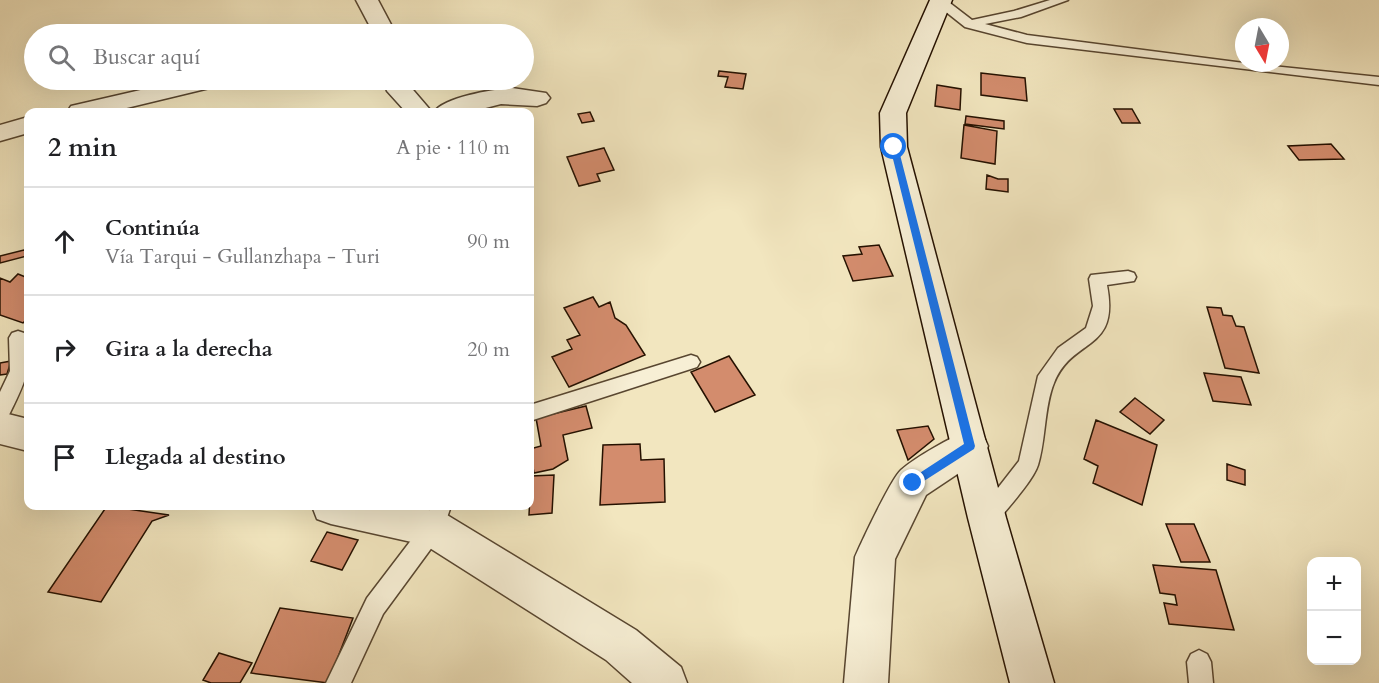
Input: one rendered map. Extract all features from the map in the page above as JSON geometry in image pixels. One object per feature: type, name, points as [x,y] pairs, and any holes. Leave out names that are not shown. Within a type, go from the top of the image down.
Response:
[{"type":"street","points":[[367,0],[380,24]]},
{"type":"street","points":[[940,0],[893,113],[894,147],[987,518],[1032,683]]},
{"type":"street","points":[[97,108],[171,90]]},
{"type":"street","points":[[400,90],[415,108]]},
{"type":"street","points":[[458,108],[482,99],[514,93],[537,98]]},
{"type":"street","points":[[0,133],[24,126]]},
{"type":"street","points":[[0,428],[24,434]]},
{"type":"street","points":[[866,683],[875,556],[913,483],[970,446]]},
{"type":"street","points":[[370,510],[437,517],[621,645],[665,683]]},
{"type":"lane","points":[[940,0],[969,24],[1027,39],[1379,81]]},
{"type":"lane","points":[[969,24],[1017,14],[1062,0]]},
{"type":"lane","points":[[987,518],[1028,465],[1046,381],[1064,353],[1094,332],[1102,306],[1096,279],[1128,276]]},
{"type":"lane","points":[[0,413],[19,371],[18,338]]},
{"type":"lane","points":[[534,412],[691,362]]},
{"type":"lane","points":[[338,683],[375,606],[437,517]]},
{"type":"building","points":[[719,71],[746,74],[743,89],[725,87],[728,77],[718,76]]},
{"type":"building","points":[[981,73],[1025,78],[1027,101],[981,95]]},
{"type":"building","points":[[937,85],[961,89],[960,110],[935,106]]},
{"type":"building","points":[[1114,109],[1132,109],[1140,123],[1122,123]]},
{"type":"building","points":[[590,112],[594,121],[582,123],[578,114]]},
{"type":"building","points":[[966,116],[1004,121],[1004,129],[965,124]]},
{"type":"building","points":[[964,125],[997,131],[995,164],[961,158]]},
{"type":"building","points":[[1331,144],[1344,159],[1299,160],[1288,146]]},
{"type":"building","points":[[604,148],[614,170],[597,174],[600,181],[579,186],[567,157]]},
{"type":"building","points":[[987,175],[998,179],[1008,179],[1008,192],[986,189]]},
{"type":"building","points":[[879,245],[893,276],[853,281],[843,256],[862,254],[859,247]]},
{"type":"building","points":[[24,250],[24,257],[0,263],[0,256]]},
{"type":"building","points":[[18,274],[24,276],[23,323],[0,315],[0,278],[10,282]]},
{"type":"building","points":[[593,297],[599,307],[610,302],[615,318],[626,325],[645,355],[569,387],[552,357],[572,349],[567,340],[580,335],[564,308]]},
{"type":"building","points":[[1207,307],[1221,308],[1223,315],[1232,316],[1236,326],[1244,327],[1259,373],[1225,368]]},
{"type":"building","points":[[729,356],[755,395],[715,412],[691,372]]},
{"type":"building","points":[[11,361],[7,374],[0,375],[0,363]]},
{"type":"building","points":[[1204,373],[1241,377],[1251,405],[1213,401]]},
{"type":"building","points":[[1135,398],[1164,420],[1150,434],[1120,412]]},
{"type":"building","points":[[586,406],[592,428],[563,435],[568,460],[553,469],[534,473],[534,448],[541,446],[536,418]]},
{"type":"building","points":[[1096,420],[1157,445],[1142,505],[1093,483],[1098,466],[1084,459]]},
{"type":"building","points":[[928,426],[934,439],[908,460],[897,430]]},
{"type":"building","points":[[640,444],[641,460],[664,459],[665,502],[600,505],[603,445]]},
{"type":"building","points":[[1227,464],[1245,470],[1245,485],[1227,480]]},
{"type":"building","points":[[554,475],[552,513],[529,515],[529,510],[534,510],[534,476]]},
{"type":"building","points":[[104,510],[135,510],[169,515],[152,521],[101,602],[48,592]]},
{"type":"building","points":[[1166,524],[1194,524],[1210,562],[1181,562]]},
{"type":"building","points":[[327,532],[358,540],[342,570],[311,561]]},
{"type":"building","points":[[1153,565],[1216,570],[1234,630],[1169,624],[1164,603],[1177,605],[1175,595],[1160,593]]},
{"type":"building","points":[[280,608],[353,618],[328,683],[251,673]]},
{"type":"building","points":[[219,653],[252,663],[240,683],[211,683],[203,680]]},
{"type":"route","points":[[894,147],[970,446],[913,483]]}]
